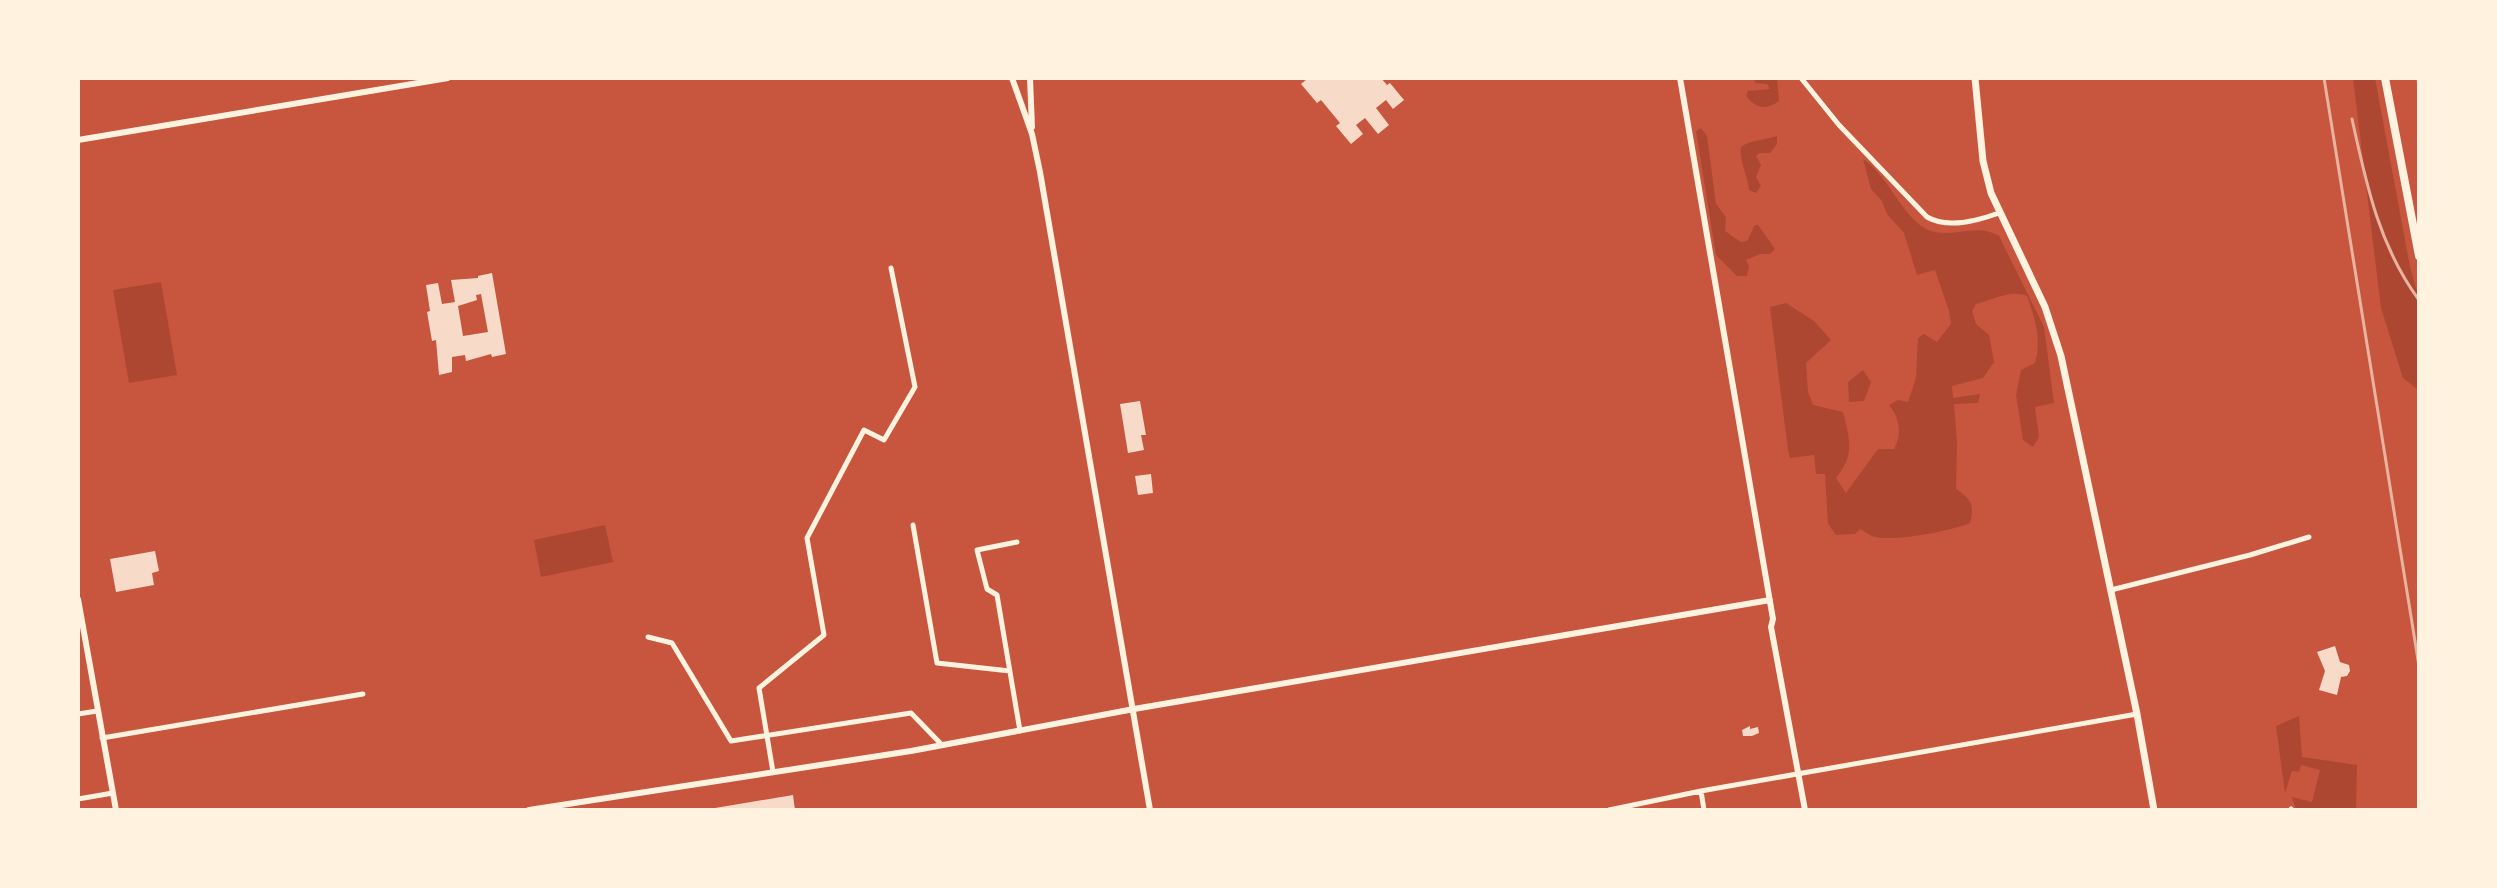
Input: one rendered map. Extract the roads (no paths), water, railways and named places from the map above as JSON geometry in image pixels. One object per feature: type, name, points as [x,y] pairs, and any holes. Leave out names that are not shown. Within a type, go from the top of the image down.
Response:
[{"type":"main road","points":[[1975,78],[1983,161],[1999,213],[2045,307],[2061,356],[2137,714],[2154,810]]},
{"type":"main road","points":[[2385,78],[2419,256]]},
{"type":"street","points":[[78,140],[448,78]]},
{"type":"street","points":[[1012,78],[1032,134]]},
{"type":"street","points":[[1030,78],[1032,134],[1150,810]]},
{"type":"street","points":[[1680,78],[1770,600],[1771,627],[1805,810]]},
{"type":"street","points":[[1803,78],[1839,125],[1927,217],[1948,223],[1999,213]]},
{"type":"street","points":[[773,772],[759,688],[824,635],[807,538],[864,430],[884,440],[915,387],[891,268]]},
{"type":"street","points":[[913,525],[937,663],[1010,671]]},
{"type":"street","points":[[2111,590],[2309,537]]},
{"type":"street","points":[[1017,542],[977,550],[987,589],[997,595],[1020,732]]},
{"type":"street","points":[[78,599],[80,628],[116,810]]},
{"type":"street","points":[[529,810],[1020,732],[1134,709],[1770,600]]},
{"type":"street","points":[[648,637],[672,643],[731,741],[911,713],[942,745]]},
{"type":"street","points":[[102,738],[363,694]]},
{"type":"street","points":[[78,714],[97,711]]},
{"type":"street","points":[[1609,810],[2137,714]]},
{"type":"street","points":[[1701,791],[1704,810]]},
{"type":"street","points":[[78,799],[113,793]]},
{"type":"railway","points":[[2324,78],[2419,666]]},
{"type":"railway","points":[[2418,78],[2419,89]]},
{"type":"railway","points":[[2352,119],[2384,236],[2419,300]]}]
